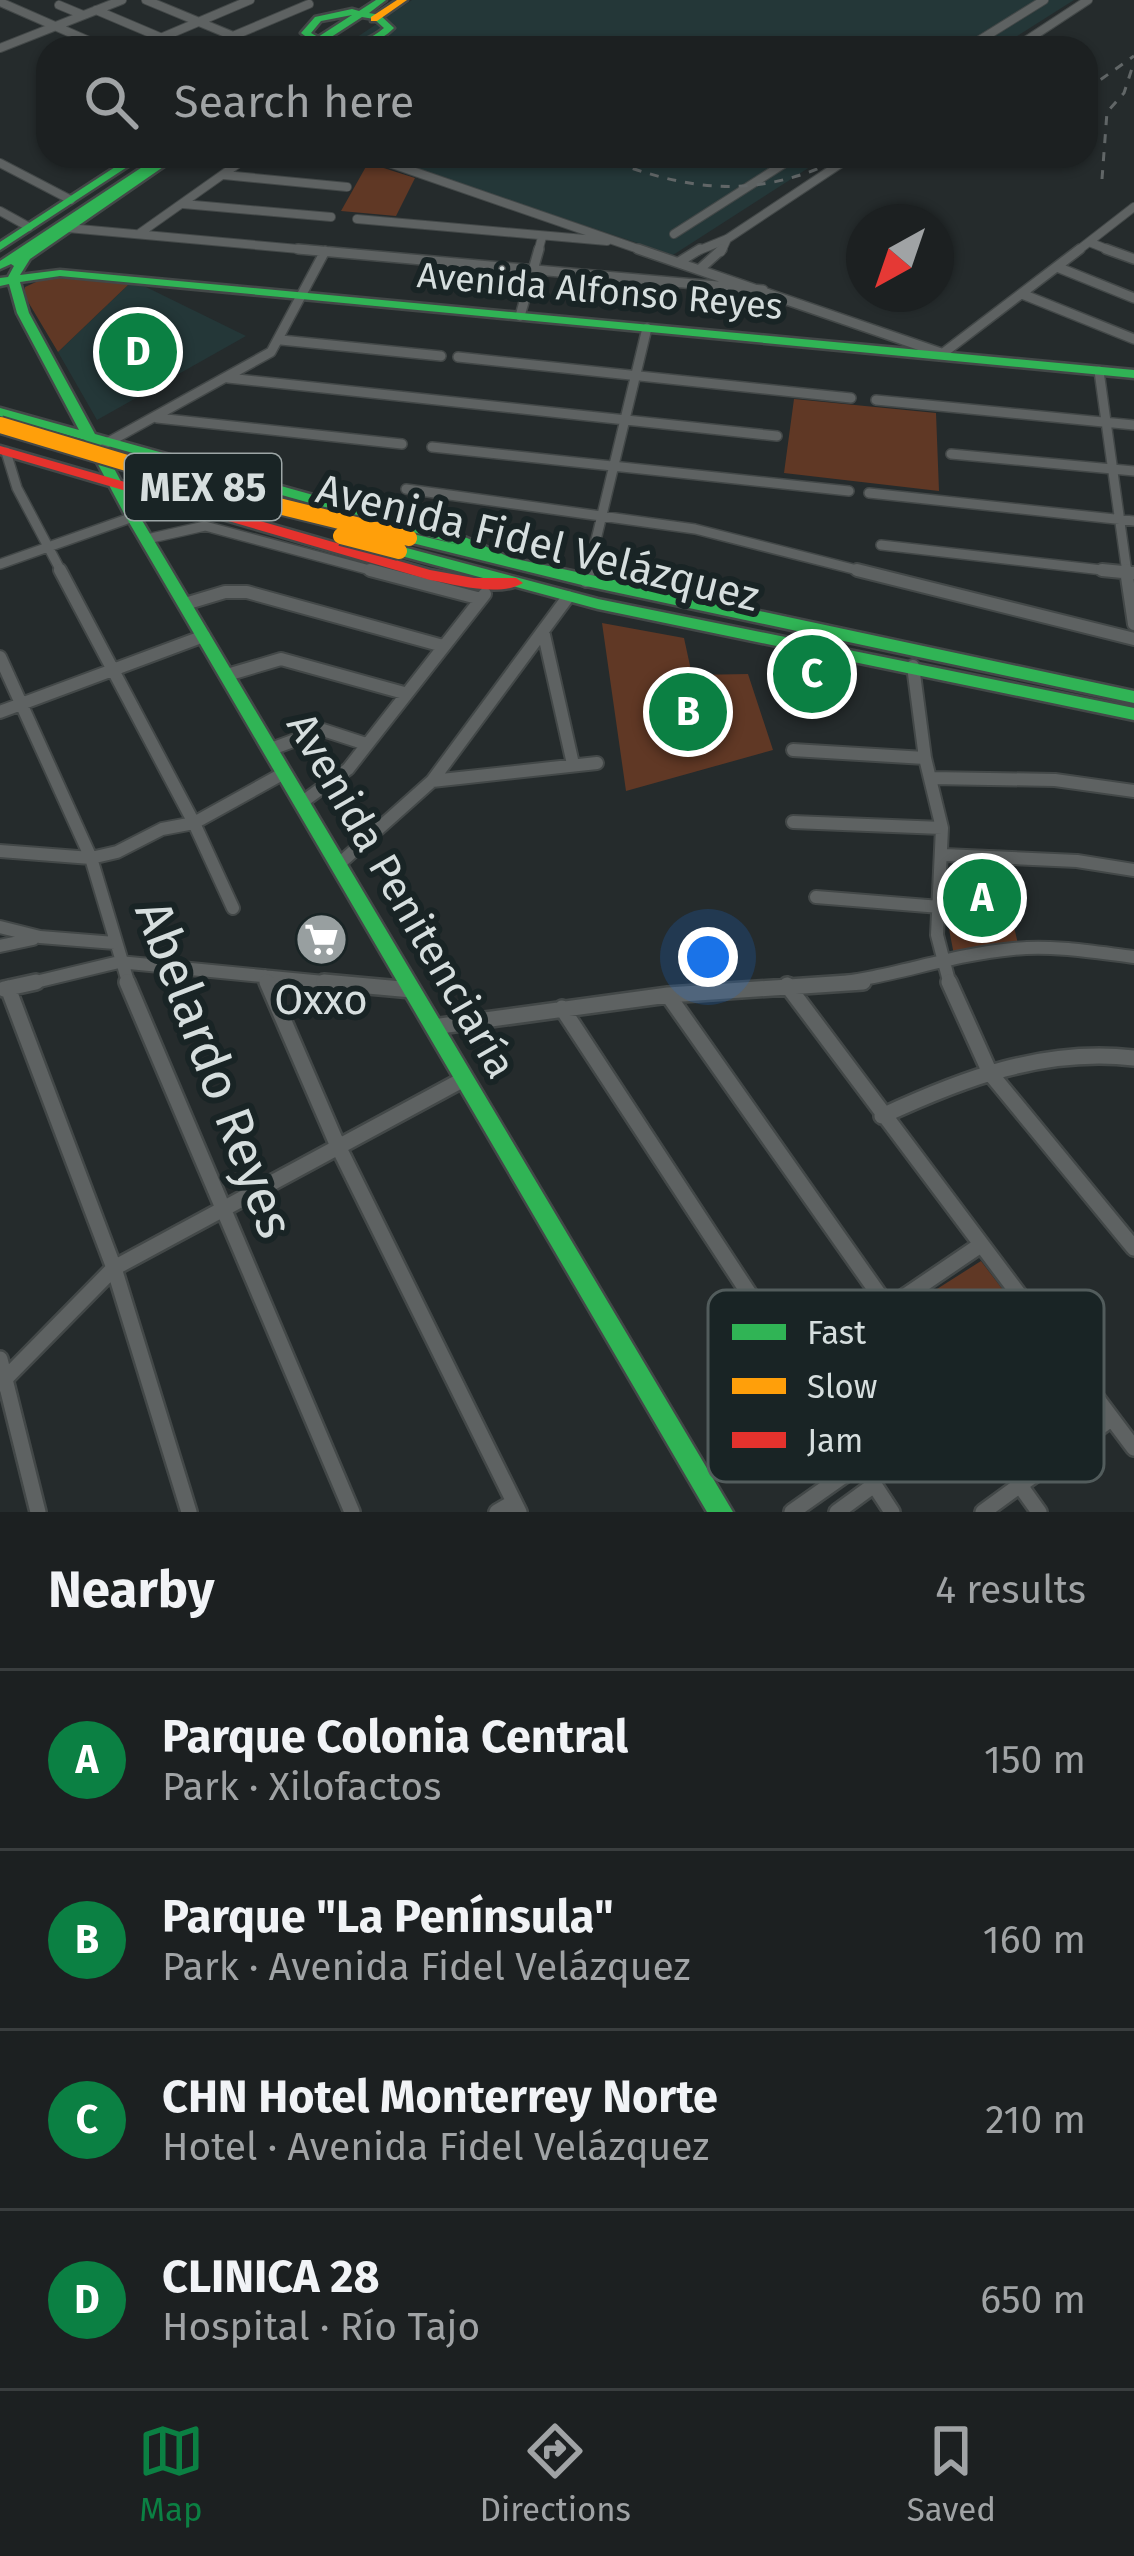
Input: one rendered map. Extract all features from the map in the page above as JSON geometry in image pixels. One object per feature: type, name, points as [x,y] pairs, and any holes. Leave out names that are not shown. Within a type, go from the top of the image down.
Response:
[{"type":"main road","points":[[311,36],[308,27],[334,14],[373,10],[403,0]]},
{"type":"main road","points":[[336,36],[373,10]]},
{"type":"main road","points":[[8,286],[16,244],[71,200],[135,168]]},
{"type":"main road","points":[[16,244],[138,168]]},
{"type":"main road","points":[[16,244],[68,228],[141,168]]},
{"type":"main road","points":[[8,286],[142,168]]},
{"type":"main road","points":[[8,286],[54,273],[16,244]]},
{"type":"main road","name":"Avenida Alfonso Reyes","points":[[54,273],[1134,374]]},
{"type":"main road","name":"Avenida Penitenciaría","points":[[8,286],[134,517],[721,1512]]},
{"type":"main road","points":[[0,412],[462,542],[500,582]]},
{"type":"main road","name":"Avenida Fidel Velázquez","points":[[0,425],[404,544],[500,582],[1134,713]]},
{"type":"main road","points":[[60,466],[93,440]]},
{"type":"main road","points":[[2,446],[250,525],[430,575],[500,582]]},
{"type":"main road","name":"Avenida Fidel Velázquez","points":[[2,446],[404,544]]},
{"type":"main road","points":[[141,491],[132,480],[135,471],[157,458]]},
{"type":"main road","points":[[223,531],[250,525]]},
{"type":"main road","name":"Avenida Fidel Velázquez","points":[[500,582],[586,580],[1134,697]]},
{"type":"street","points":[[0,48],[122,0]]},
{"type":"street","points":[[146,0],[233,36],[309,4]]},
{"type":"street","points":[[223,0],[237,6]]},
{"type":"street","points":[[167,36],[250,0]]},
{"type":"street","points":[[297,0],[334,14]]},
{"type":"street","points":[[986,36],[1044,0]]},
{"type":"street","points":[[1034,36],[1088,0]]},
{"type":"street","points":[[0,2],[78,36]]},
{"type":"street","points":[[59,5],[83,15]]},
{"type":"street","points":[[96,10],[157,36]]},
{"type":"street","points":[[0,37],[13,43]]},
{"type":"street","points":[[1,165],[71,200]]},
{"type":"street","points":[[139,234],[233,168]]},
{"type":"street","points":[[404,168],[944,355],[1134,207]]},
{"type":"street","points":[[674,234],[777,168]]},
{"type":"street","points":[[679,262],[727,239],[834,168]]},
{"type":"street","points":[[223,175],[347,187]]},
{"type":"street","points":[[182,203],[331,217]]},
{"type":"street","points":[[0,211],[16,244]]},
{"type":"street","points":[[1121,217],[1134,221]]},
{"type":"street","points":[[357,219],[623,242]]},
{"type":"street","points":[[68,228],[763,290]]},
{"type":"street","points":[[520,316],[542,237]]},
{"type":"street","points":[[700,269],[719,255],[727,239]]},
{"type":"street","points":[[1089,242],[1134,259]]},
{"type":"street","points":[[93,440],[156,418],[228,378],[281,340],[325,251]]},
{"type":"street","points":[[1057,268],[1134,298]]},
{"type":"street","points":[[1022,294],[1134,339]]},
{"type":"street","points":[[586,580],[647,328]]},
{"type":"street","points":[[281,340],[441,356]]},
{"type":"street","points":[[458,357],[851,398]]},
{"type":"street","points":[[1099,371],[1134,624]]},
{"type":"street","points":[[228,378],[777,436]]},
{"type":"street","points":[[876,400],[1134,425]]},
{"type":"street","points":[[156,418],[402,444]]},
{"type":"street","points":[[2,446],[17,488],[194,823],[233,908]]},
{"type":"street","points":[[432,447],[849,491]]},
{"type":"street","points":[[951,454],[1134,471]]},
{"type":"street","points":[[406,489],[710,532],[1134,640]]},
{"type":"street","points":[[869,493],[1134,521]]},
{"type":"street","points":[[0,564],[134,517]]},
{"type":"street","points":[[147,539],[196,526],[500,582]]},
{"type":"street","points":[[881,545],[1130,573]]},
{"type":"street","points":[[301,802],[340,777],[442,646],[500,582]]},
{"type":"street","points":[[185,604],[225,592],[247,592],[442,646]]},
{"type":"street","points":[[338,865],[432,781],[568,597]]},
{"type":"street","points":[[544,635],[572,764]]},
{"type":"street","points":[[0,712],[204,636]]},
{"type":"street","name":"Abelardo Reyes","points":[[0,657],[91,858],[119,962],[352,1512]]},
{"type":"street","points":[[227,675],[269,659],[289,660],[404,693]]},
{"type":"street","points":[[913,666],[925,758],[942,828],[937,934],[942,967],[990,1073],[1134,1248]]},
{"type":"street","points":[[271,749],[323,730],[367,744]]},
{"type":"street","points":[[794,750],[925,758]]},
{"type":"street","points":[[432,781],[597,763]]},
{"type":"street","points":[[0,851],[91,858],[117,852],[162,829],[194,823],[284,772]]},
{"type":"street","points":[[931,778],[1055,780],[1134,791]]},
{"type":"street","points":[[793,822],[942,828]]},
{"type":"street","points":[[944,855],[1077,861],[1134,870]]},
{"type":"street","points":[[816,897],[940,907]]},
{"type":"street","points":[[0,928],[40,938],[115,943]]},
{"type":"street","points":[[0,946],[40,938]]},
{"type":"street","points":[[433,1027],[668,995],[855,983],[1037,947],[1134,957]]},
{"type":"street","points":[[189,1512],[114,1268],[4,988],[119,962],[412,990]]},
{"type":"street","points":[[265,976],[337,1144],[510,1509]]},
{"type":"street","points":[[787,985],[1013,1290]]},
{"type":"street","points":[[668,995],[876,1290]]},
{"type":"street","points":[[562,1008],[746,1290]]},
{"type":"street","points":[[882,1116],[938,1089],[1036,1058],[1086,1053],[1134,1058]]},
{"type":"street","points":[[38,1512],[2,1374],[114,1268],[464,1079]]},
{"type":"street","points":[[912,1290],[979,1246]]},
{"type":"street","points":[[1104,1410],[1134,1448]]},
{"type":"street","points":[[1104,1424],[1111,1419]]},
{"type":"street","points":[[792,1512],[834,1482]]},
{"type":"street","points":[[872,1482],[892,1512]]},
{"type":"street","points":[[983,1512],[1022,1482]]},
{"type":"street","points":[[1019,1484],[1039,1512]]},
{"type":"street","points":[[837,1512],[874,1485]]},
{"type":"shaded area","points":[[412,0],[1074,0],[1017,36],[359,36]]},
{"type":"shaded area","points":[[365,168],[384,168],[415,178],[396,216],[341,211]]},
{"type":"shaded area","points":[[414,168],[808,168],[673,255]]},
{"type":"shaded area","points":[[47,277],[129,284],[58,352],[24,295],[25,287]]},
{"type":"shaded area","points":[[129,284],[146,287],[246,336],[97,420],[58,352]]},
{"type":"shaded area","points":[[794,399],[936,413],[939,491],[784,473]]},
{"type":"shaded area","points":[[602,623],[684,638],[692,675],[748,674],[773,750],[626,791]]},
{"type":"shaded area","points":[[965,865],[1000,866],[1018,944],[954,955],[949,929]]},
{"type":"shaded area","points":[[981,1261],[1003,1290],[935,1290]]},
{"type":"building","name":"Oxxo","points":[[326,920],[341,942],[313,958],[300,938]]},
{"type":"railway","points":[[1098,82],[1134,56]]},
{"type":"railway","points":[[1102,179],[1107,112],[1124,93],[1134,62]]},
{"type":"railway","points":[[632,168],[693,184],[723,186],[783,180],[819,168]]},
{"type":"traffic: fast","points":[[326,36],[382,0]]},
{"type":"traffic: fast","points":[[352,12],[377,17],[389,28],[380,36]]},
{"type":"traffic: fast","points":[[310,36],[306,33],[318,19],[352,12]]},
{"type":"traffic: fast","points":[[0,247],[121,168]]},
{"type":"traffic: fast","points":[[0,266],[148,168]]},
{"type":"traffic: fast","points":[[16,263],[156,168]]},
{"type":"traffic: fast","points":[[25,257],[13,278],[23,313],[133,517],[721,1512]]},
{"type":"traffic: fast","points":[[0,282],[60,273],[1134,374]]},
{"type":"traffic: fast","points":[[0,412],[462,541],[505,560]]},
{"type":"traffic: fast","points":[[409,538],[586,581],[1134,697]]},
{"type":"traffic: fast","points":[[399,551],[598,604],[1134,714]]},
{"type":"traffic: slow","points":[[374,19],[403,0]]},
{"type":"traffic: slow","points":[[0,425],[230,494],[409,538]]},
{"type":"traffic: slow","points":[[341,536],[399,551]]},
{"type":"traffic: jam","points":[[0,450],[430,575],[474,583],[516,583]]},
{"type":"place","name":"CLINICA 28","points":[[138,352]]},
{"type":"place","name":"CHN Hotel Monterrey Norte","points":[[812,674]]},
{"type":"place","name":"Parque \"La Península\"","points":[[688,712]]},
{"type":"place","name":"Parque Colonia Central","points":[[982,898]]},
{"type":"place","name":"Oxxo","points":[[321,940]]}]
